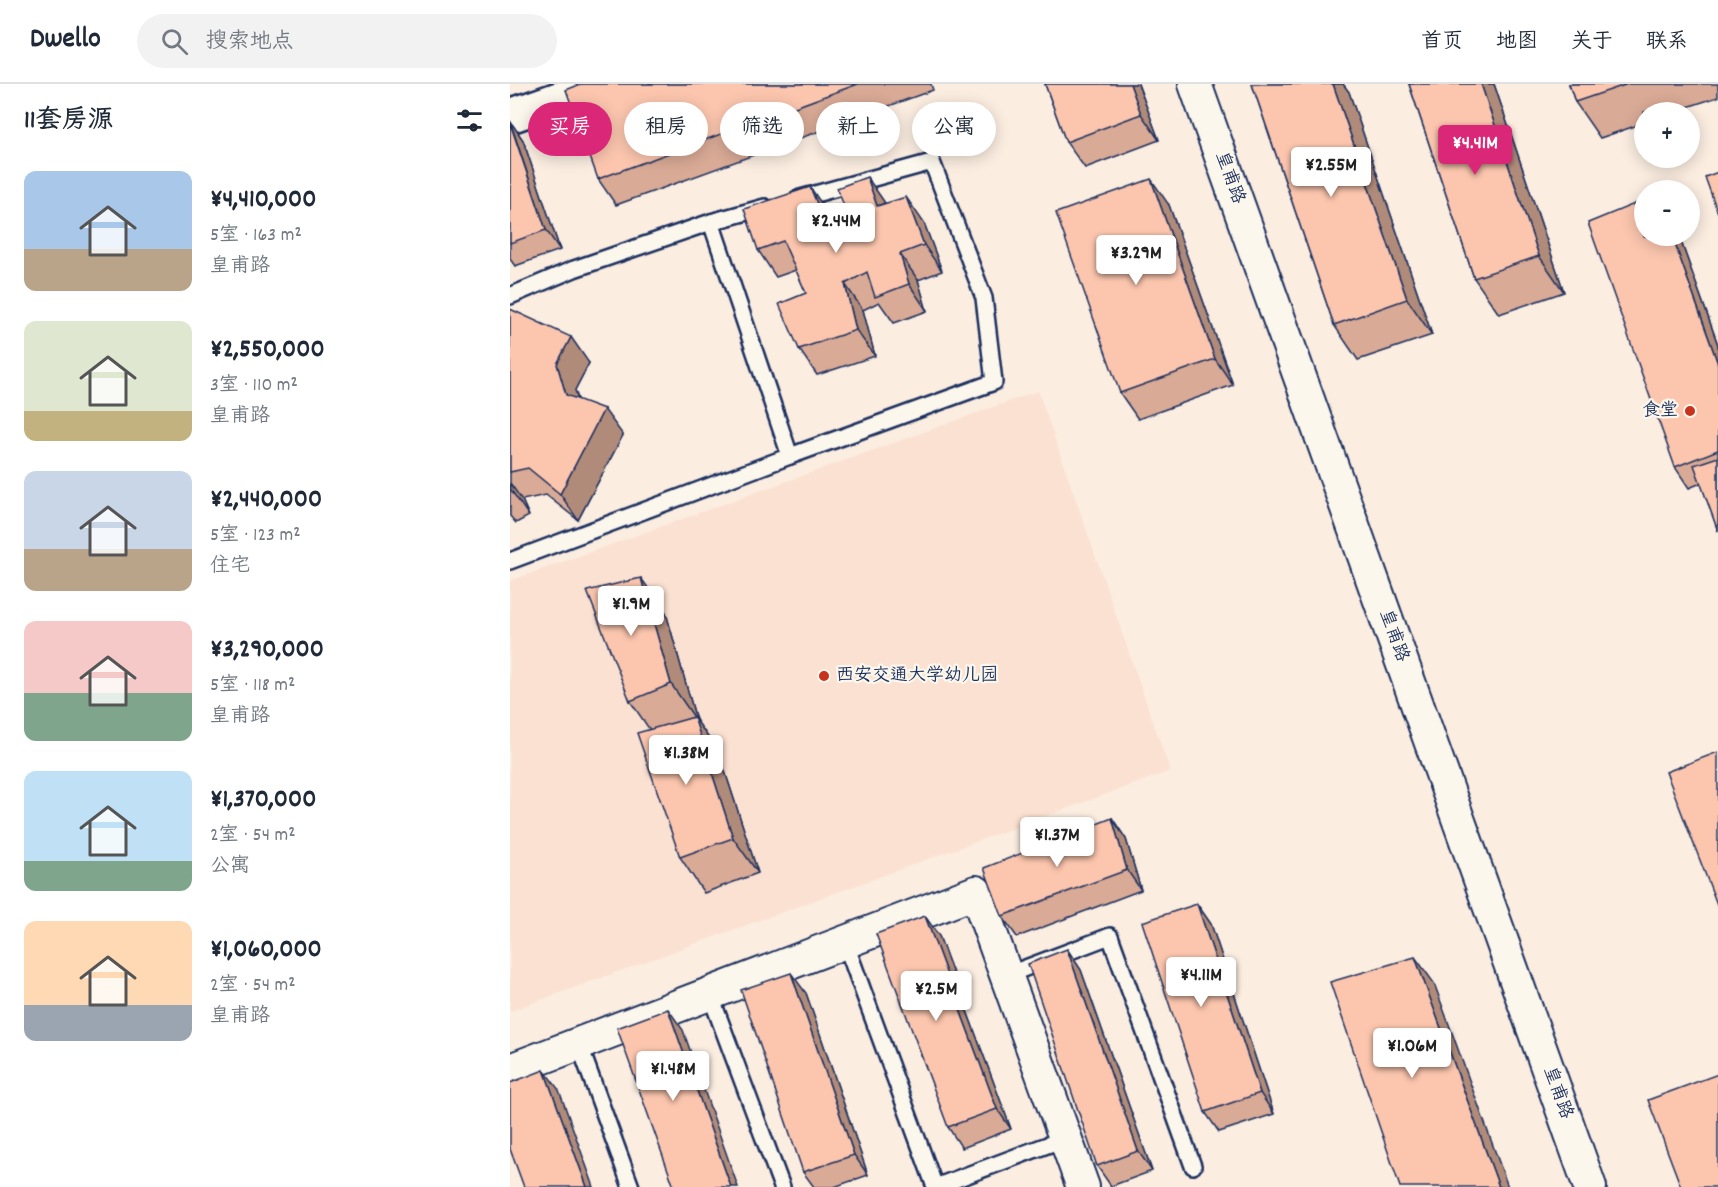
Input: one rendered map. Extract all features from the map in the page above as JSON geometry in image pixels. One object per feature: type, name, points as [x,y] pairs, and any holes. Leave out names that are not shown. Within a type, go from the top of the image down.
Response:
[{"type":"street","points":[[510,116],[601,84]]},
{"type":"street","name":"皇甫路","points":[[1195,84],[1590,1187]]},
{"type":"street","points":[[510,1070],[976,892],[1083,1187]]},
{"type":"lane","points":[[510,296],[574,269],[711,222],[932,162],[984,298],[994,382],[510,561]]},
{"type":"lane","points":[[711,222],[790,456]]},
{"type":"lane","points":[[1007,975],[1110,936],[1193,1166]]},
{"type":"lane","points":[[845,942],[935,1187],[1065,1138]]},
{"type":"lane","points":[[710,994],[782,1187]]},
{"type":"lane","points":[[579,1044],[631,1187]]},
{"type":"shaded area","name":"西安交通大学幼儿园","points":[[1038,391],[1170,771],[510,1011],[510,581]]},
{"type":"building","points":[[581,84],[858,84],[804,104],[720,102],[720,134],[708,139],[708,102],[624,102],[624,156],[661,156],[598,179],[590,156],[612,156],[612,102],[570,102],[566,90]]},
{"type":"building","points":[[1045,84],[1130,84],[1141,114],[1066,142]]},
{"type":"building","points":[[1252,84],[1333,84],[1407,299],[1334,325]]},
{"type":"building","points":[[1409,84],[1481,84],[1539,256],[1474,278]]},
{"type":"building","points":[[1569,84],[1628,84],[1575,102]]},
{"type":"building","points":[[510,123],[546,230],[510,243]]},
{"type":"building","points":[[1718,172],[1718,213],[1705,177]]},
{"type":"building","points":[[867,177],[877,206],[906,197],[924,245],[900,254],[909,284],[875,297],[867,272],[845,284],[856,330],[799,349],[779,304],[806,293],[783,241],[758,250],[744,209],[810,187],[828,230],[850,221],[837,188]]},
{"type":"building","points":[[1151,179],[1215,359],[1120,393],[1056,213]]},
{"type":"building","name":"食堂","points":[[1634,204],[1634,246],[1676,246],[1718,364],[1718,450],[1675,467],[1588,223]]},
{"type":"building","points":[[510,309],[571,337],[557,364],[566,395],[604,409],[560,494],[528,468],[510,472]]},
{"type":"building","points":[[1718,457],[1718,531],[1694,465]]},
{"type":"building","points":[[641,578],[671,684],[630,701],[587,591]]},
{"type":"building","points":[[694,717],[733,838],[680,857],[637,733]]},
{"type":"building","points":[[1718,752],[1718,907],[1666,772]]},
{"type":"building","points":[[1112,818],[1127,870],[1002,916],[984,868]]},
{"type":"building","points":[[1197,904],[1260,1093],[1205,1112],[1142,922]]},
{"type":"building","points":[[925,916],[997,1109],[948,1127],[876,934]]},
{"type":"building","points":[[1067,949],[1138,1151],[1097,1166],[1028,964]]},
{"type":"building","points":[[1415,957],[1499,1187],[1400,1187],[1330,982]]},
{"type":"building","points":[[791,973],[854,1155],[803,1172],[741,990]]},
{"type":"building","points":[[668,1009],[731,1187],[674,1187],[617,1028]]},
{"type":"building","points":[[544,1070],[587,1187],[524,1187],[510,1149],[510,1083]]},
{"type":"building","points":[[1718,1074],[1718,1187],[1681,1187],[1648,1100]]},
{"type":"place","name":"食堂","points":[[1690,411]]},
{"type":"place","name":"西安交通大学幼儿园","points":[[824,676]]}]
